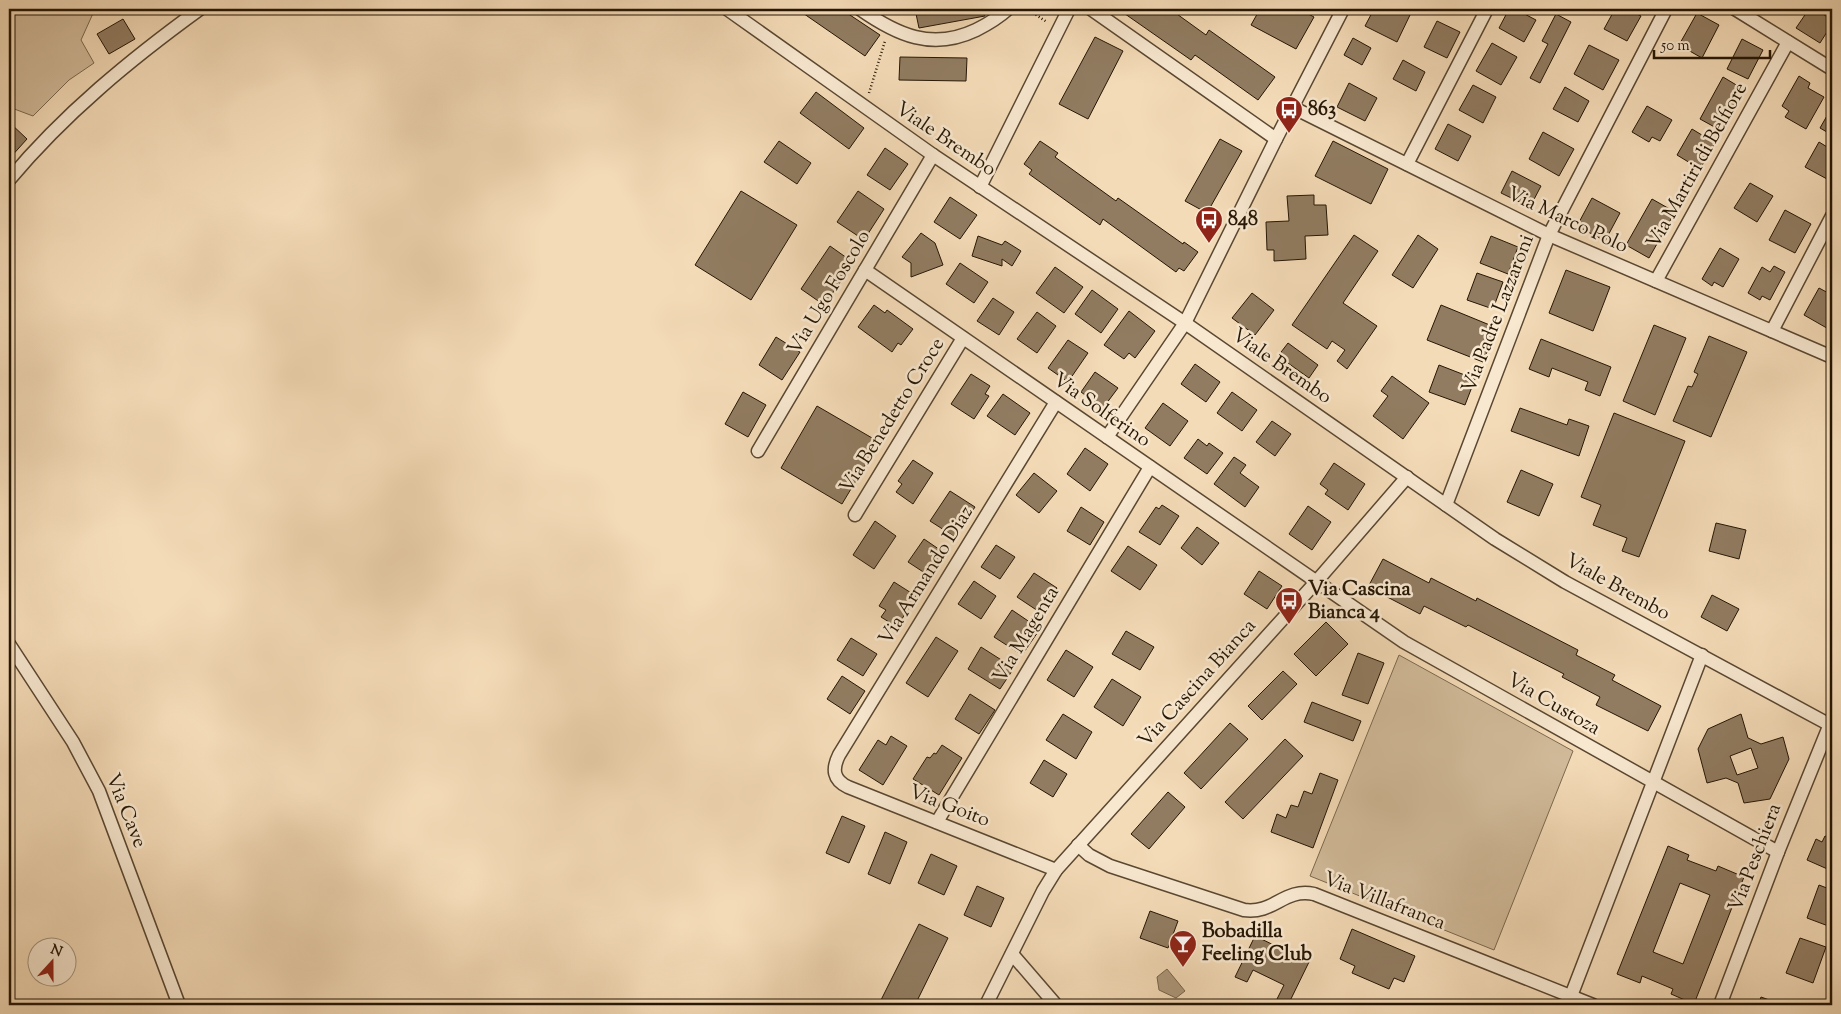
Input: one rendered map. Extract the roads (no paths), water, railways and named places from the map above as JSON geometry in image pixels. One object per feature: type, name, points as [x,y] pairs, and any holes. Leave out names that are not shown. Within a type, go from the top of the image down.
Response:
[{"type":"street","points":[[9,180],[45,140],[99,89],[124,67],[200,9]]},
{"type":"street","name":"Viale Brembo","points":[[727,9],[933,155],[1186,323],[1495,538],[1557,577],[1831,725]]},
{"type":"street","points":[[860,9],[890,27],[917,38],[948,40],[960,37],[986,25],[1008,9]]},
{"type":"street","points":[[980,187],[1069,9]]},
{"type":"street","points":[[1091,9],[1276,139]]},
{"type":"street","points":[[1107,438],[1186,323],[1292,107],[1343,9]]},
{"type":"street","points":[[1407,164],[1487,9]]},
{"type":"street","name":"Via Padre Lazzaroni","points":[[1446,505],[1549,235],[1666,9]]},
{"type":"street","points":[[1735,9],[1832,69]]},
{"type":"street","name":"Via Martiri di Belfiore","points":[[1656,282],[1788,42]]},
{"type":"street","name":"Via Marco Polo","points":[[1292,107],[1549,235],[1832,357]]},
{"type":"street","name":"Via Ugo Foscolo","points":[[758,451],[933,155]]},
{"type":"street","points":[[1772,331],[1832,216]]},
{"type":"street","name":"Via Solferino","points":[[865,270],[1316,582]]},
{"type":"street","name":"Via Benedetto Croce","points":[[855,515],[963,338]]},
{"type":"street","name":"Via Armando Diaz","points":[[834,772],[839,755],[1056,402]]},
{"type":"street","name":"Via Magenta","points":[[937,822],[1150,467]]},
{"type":"street","name":"Via Cascina Bianca","points":[[986,1005],[1056,870],[1316,582],[1407,477]]},
{"type":"street","name":"Via Custoza","points":[[1316,582],[1404,642],[1652,783],[1778,852]]},
{"type":"street","name":"Via Cave","points":[[9,644],[70,738],[99,791],[179,1005]]},
{"type":"street","points":[[1571,996],[1702,655]]},
{"type":"street","name":"Via Peschiera","points":[[1720,1005],[1778,852],[1831,725]]},
{"type":"street","name":"Via Goito","points":[[834,772],[836,779],[844,786],[1056,870]]},
{"type":"street","name":"Via Villafranca","points":[[1078,845],[1089,855],[1110,866],[1244,910],[1264,909],[1294,894],[1314,894],[1593,1005]]},
{"type":"street","points":[[1012,954],[1056,1005]]},
{"type":"place","name":"863","points":[[1289,134]]},
{"type":"place","name":"848","points":[[1209,244]]},
{"type":"place","name":"Via Cascina Bianca 4","points":[[1289,625]]},
{"type":"place","name":"Bobadilla Feeling Club","points":[[1183,968]]}]
